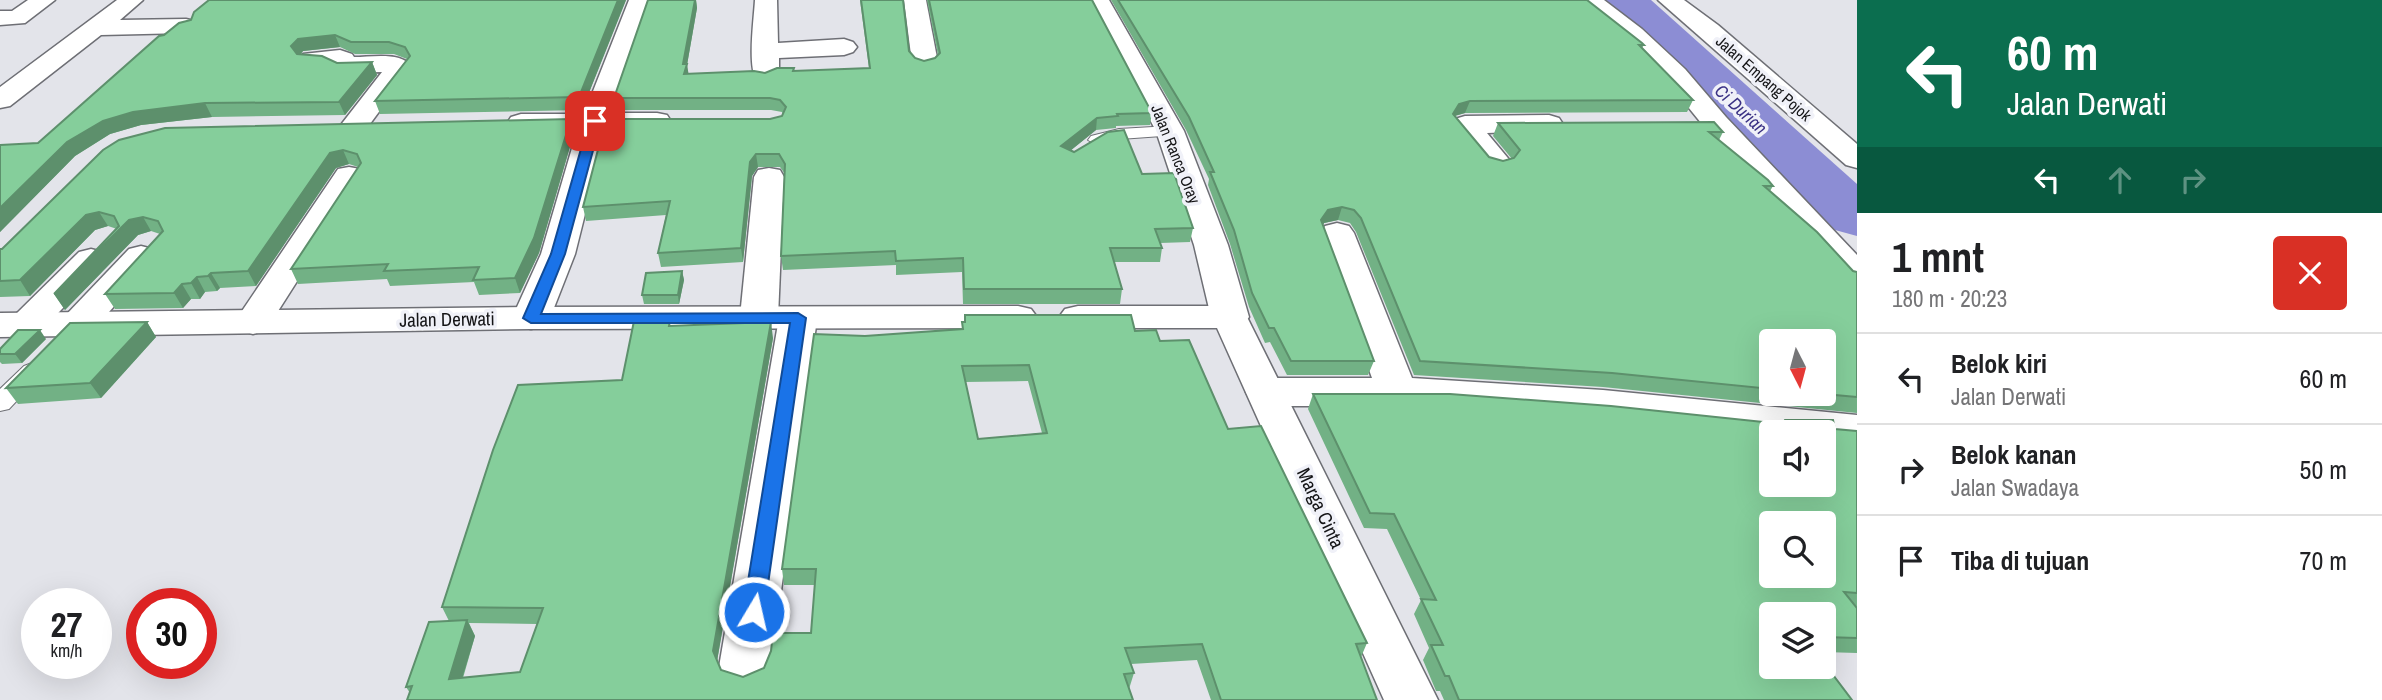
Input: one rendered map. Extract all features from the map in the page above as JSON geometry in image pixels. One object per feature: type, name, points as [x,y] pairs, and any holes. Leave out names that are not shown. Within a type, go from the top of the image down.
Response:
[{"type":"street","points":[[0,18],[17,18],[44,0]]},
{"type":"street","points":[[0,100],[132,0]]},
{"type":"street","points":[[531,318],[558,254],[595,121],[640,0]]},
{"type":"street","points":[[766,0],[765,63],[844,47]]},
{"type":"street","points":[[915,0],[925,63]]},
{"type":"street","name":"Jalan Ranca Oray","points":[[1098,0],[1170,131],[1211,245],[1230,317]]},
{"type":"street","points":[[1589,0],[1633,34],[1676,75],[1702,123],[1857,276]]},
{"type":"street","name":"Jalan Empang Pojok","points":[[1669,0],[1709,30],[1857,159]]},
{"type":"street","points":[[95,28],[186,26]]},
{"type":"street","points":[[312,59],[340,58],[343,59],[339,64],[342,65],[391,64],[399,67],[340,126],[393,125]]},
{"type":"street","points":[[496,123],[690,121]]},
{"type":"street","points":[[1497,163],[1465,124],[1569,124]]},
{"type":"street","points":[[253,322],[349,176]]},
{"type":"street","points":[[745,667],[778,318],[769,177]]},
{"type":"street","points":[[1336,233],[1397,392]]},
{"type":"street","points":[[14,325],[109,239]]},
{"type":"street","points":[[62,340],[152,244]]},
{"type":"street","name":"Jalan Derwati","points":[[14,325],[62,340],[253,322],[531,318],[1230,317]]},
{"type":"street","name":"Marga Cinta","points":[[1230,317],[1411,700]]},
{"type":"street","points":[[1266,392],[1444,392],[1603,404],[1857,430]]},
{"type":"lane","points":[[1081,151],[1102,137],[1170,131]]},
{"type":"lane","points":[[0,403],[62,340]]},
{"type":"building","points":[[209,0],[618,0],[579,97],[375,101],[410,56],[405,47],[389,42],[351,42],[335,35],[298,39],[291,46],[297,54],[322,56],[337,63],[372,62],[339,102],[205,103],[133,112],[103,121],[67,142],[0,208],[0,145],[38,143],[159,36],[179,23],[191,20],[194,12]]},
{"type":"building","points":[[648,0],[695,0],[683,64],[687,64],[684,74],[754,71],[765,73],[777,68],[794,68],[793,71],[870,68],[861,0],[903,0],[909,51],[915,58],[924,61],[935,58],[940,53],[929,0],[1092,0],[1152,113],[1117,114],[1118,116],[1097,118],[1061,146],[1074,152],[1108,132],[1124,130],[1142,174],[1174,173],[1193,228],[1155,229],[1162,248],[1110,248],[1122,289],[964,289],[963,258],[896,261],[895,251],[781,256],[785,164],[779,154],[756,154],[750,162],[741,248],[658,253],[670,201],[583,207],[606,119],[770,119],[782,116],[786,107],[780,100],[770,98],[614,98]]},
{"type":"building","points":[[1118,0],[1587,0],[1642,43],[1644,45],[1639,45],[1693,100],[1470,101],[1459,104],[1453,114],[1489,157],[1503,161],[1514,158],[1520,150],[1498,123],[1714,122],[1723,132],[1709,132],[1768,180],[1773,186],[1764,186],[1817,232],[1853,271],[1857,272],[1857,397],[1836,395],[1836,329],[1759,329],[1759,388],[1612,373],[1420,361],[1361,218],[1354,210],[1342,207],[1328,210],[1321,220],[1374,361],[1291,361],[1274,328],[1269,328],[1252,293],[1234,230],[1210,172],[1214,172],[1189,117]]},
{"type":"building","points":[[571,119],[534,238],[515,278],[473,280],[479,267],[384,271],[388,264],[291,269],[361,163],[357,154],[343,150],[330,153],[248,271],[211,273],[197,277],[191,283],[182,284],[174,293],[105,294],[163,231],[158,221],[143,217],[129,220],[54,294],[119,226],[114,216],[99,212],[86,215],[20,280],[0,281],[0,249],[103,150],[119,140],[165,128]]},
{"type":"building","points":[[682,271],[678,295],[642,295],[646,273]]},
{"type":"building","points":[[965,315],[1131,315],[1135,331],[1156,330],[1160,341],[1189,340],[1228,429],[1261,426],[1367,643],[1356,644],[1377,700],[1221,700],[1202,644],[1125,648],[1134,673],[1124,674],[1133,700],[407,700],[412,686],[406,687],[429,622],[467,620],[449,679],[520,672],[543,608],[442,607],[493,450],[518,385],[622,380],[635,316],[671,316],[669,326],[771,322],[713,651],[721,670],[743,677],[764,668],[771,651],[773,633],[811,633],[816,569],[782,569],[814,334],[865,336],[963,329],[962,322],[965,322]],"holes":[[[1029,365],[1047,433],[978,439],[962,366]]]},
{"type":"building","points":[[147,322],[90,383],[6,388],[70,323]]},
{"type":"building","points":[[18,330],[40,330],[15,354],[0,354],[0,349]]},
{"type":"building","points":[[1313,394],[1450,394],[1611,406],[1759,422],[1759,497],[1836,497],[1836,429],[1857,431],[1857,593],[1844,592],[1857,608],[1857,638],[1836,637],[1836,602],[1759,602],[1759,679],[1836,679],[1852,700],[1459,700],[1431,645],[1443,645],[1421,599],[1436,600],[1394,514],[1370,513]]},
{"type":"waterway","name":"Ci Durian","points":[[1625,0],[1688,56],[1857,217]]},
{"type":"route","points":[[595,121],[558,254],[531,318],[798,318],[754,612]]}]
